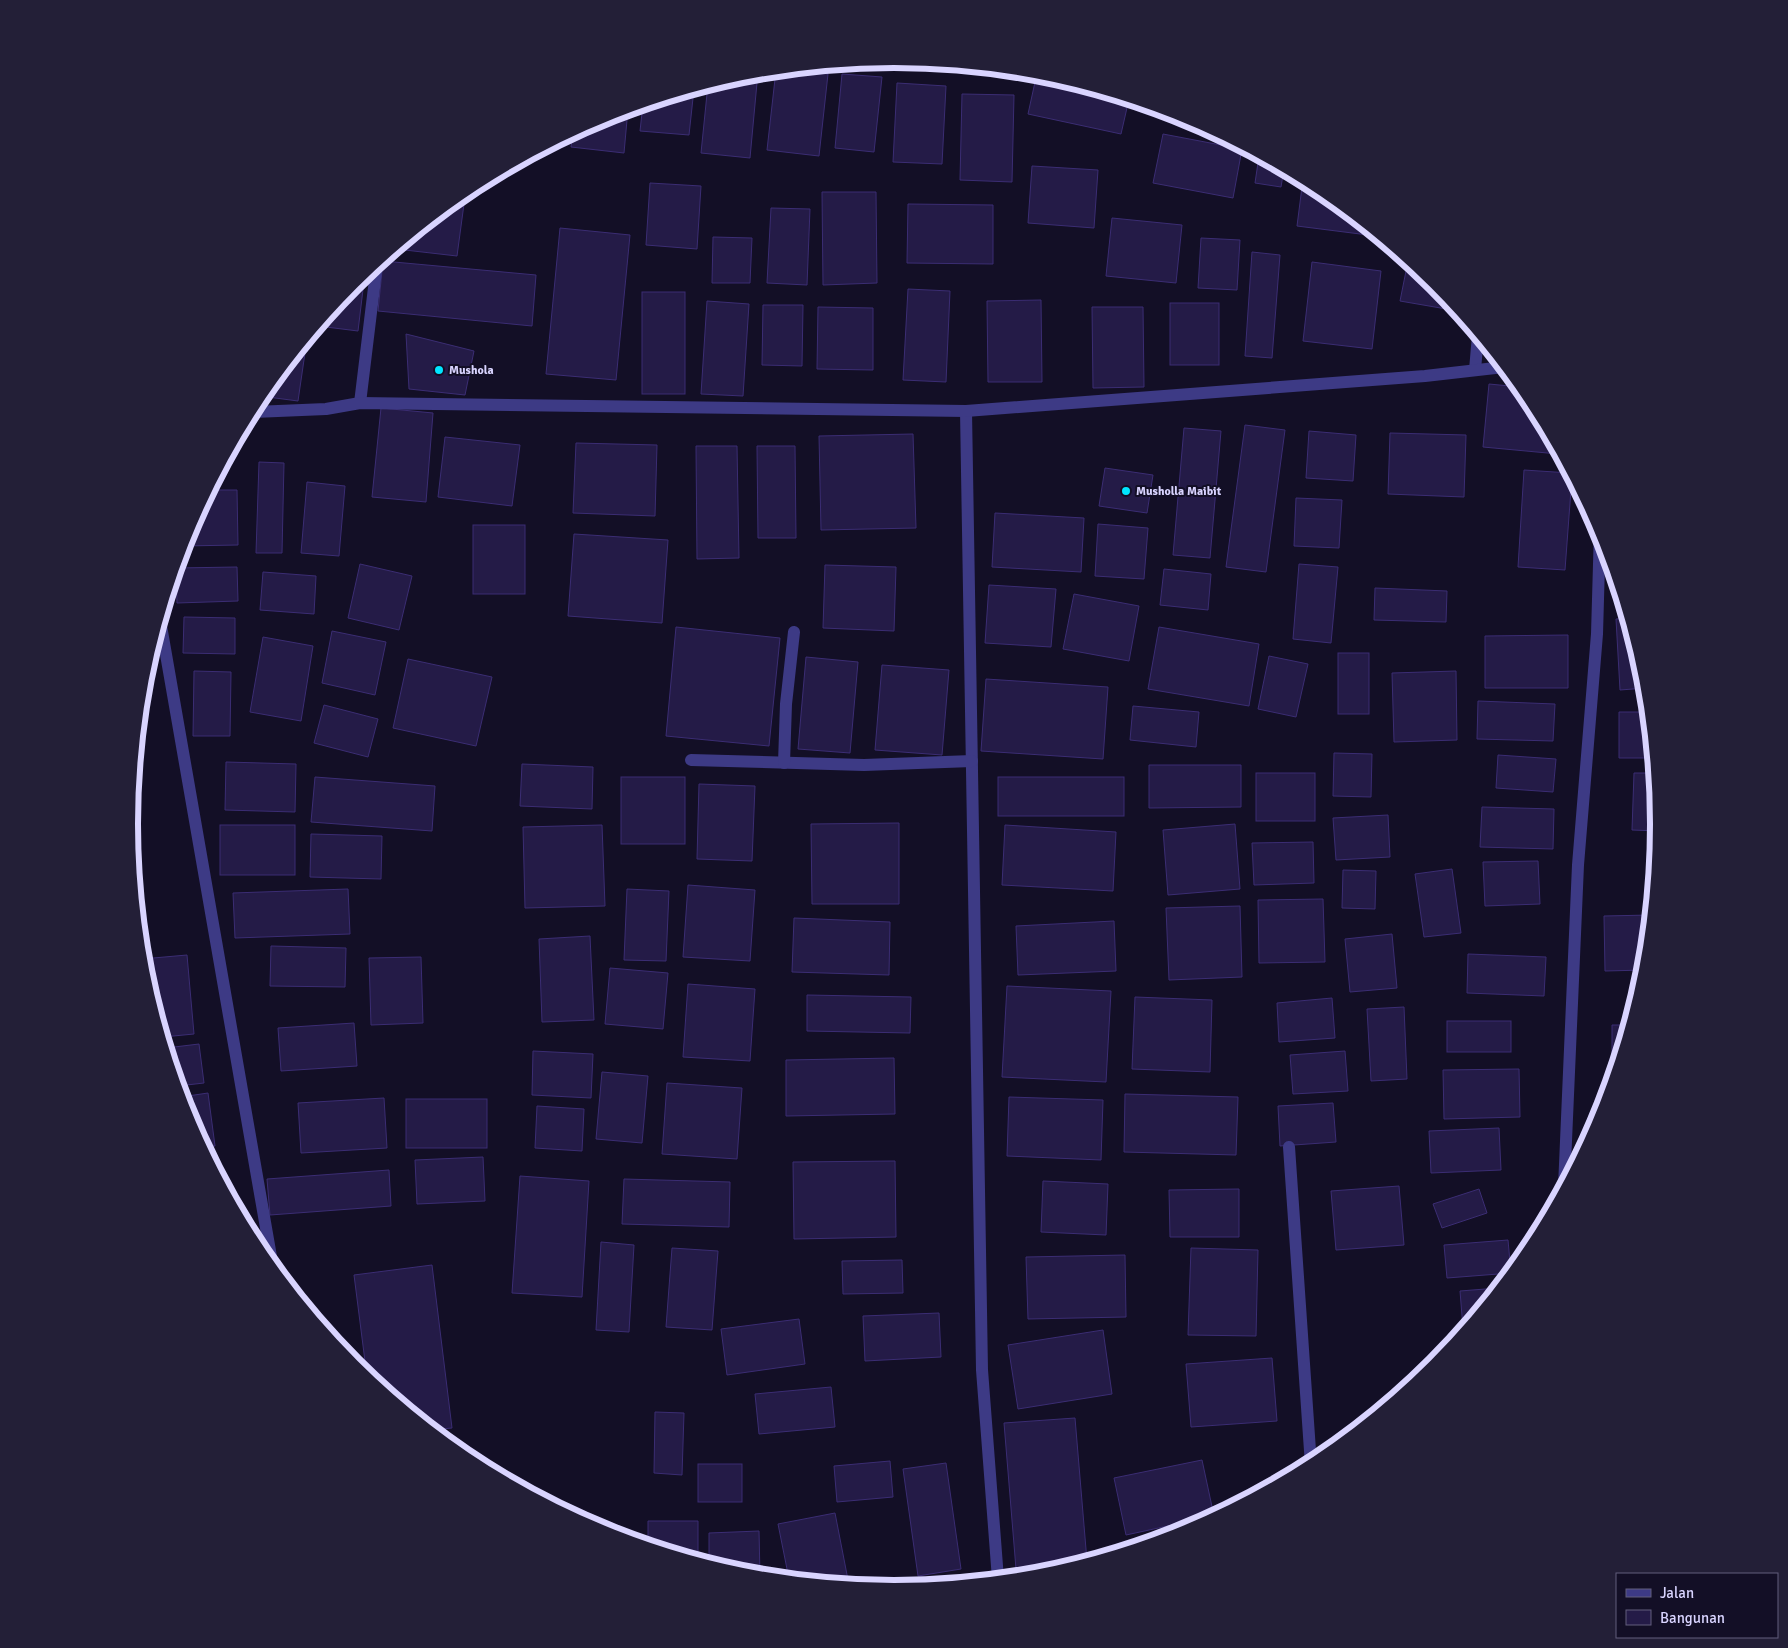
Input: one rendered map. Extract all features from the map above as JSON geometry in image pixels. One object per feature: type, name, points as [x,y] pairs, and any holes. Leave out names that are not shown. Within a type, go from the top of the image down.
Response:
[{"type":"street","points":[[355,403],[375,274]]},
{"type":"street","points":[[1475,370],[1477,343]]},
{"type":"street","points":[[260,411],[326,408],[355,403],[966,411],[1425,376],[1497,368]]},
{"type":"street","points":[[966,411],[982,1370],[998,1573]]},
{"type":"street","points":[[1565,1173],[1578,865],[1596,634],[1599,551]]},
{"type":"street","points":[[162,632],[270,1251]]},
{"type":"street","points":[[784,763],[786,704],[794,632]]},
{"type":"street","points":[[691,760],[864,766],[972,761]]},
{"type":"street","points":[[1289,1147],[1310,1455]]},
{"type":"building","points":[[813,72],[828,74],[819,156],[767,150],[775,77]]},
{"type":"building","points":[[842,74],[882,77],[874,152],[835,148]]},
{"type":"building","points":[[757,80],[750,158],[701,153],[707,91]]},
{"type":"building","points":[[1035,81],[1090,93],[1128,105],[1121,134],[1028,114]]},
{"type":"building","points":[[897,83],[946,86],[942,164],[893,162]]},
{"type":"building","points":[[693,94],[689,135],[640,131],[642,111]]},
{"type":"building","points":[[962,94],[1014,95],[1012,182],[960,180]]},
{"type":"building","points":[[627,117],[624,153],[571,147],[572,140]]},
{"type":"building","points":[[1163,134],[1231,147],[1241,153],[1233,198],[1153,183]]},
{"type":"building","points":[[1258,162],[1283,176],[1281,187],[1255,183]]},
{"type":"building","points":[[1032,166],[1098,170],[1094,228],[1028,223]]},
{"type":"building","points":[[650,183],[701,186],[697,249],[646,245]]},
{"type":"building","points":[[1302,188],[1368,235],[1368,235],[1297,226]]},
{"type":"building","points":[[822,192],[876,192],[877,283],[823,285]]},
{"type":"building","points":[[464,204],[457,256],[402,250],[433,224]]},
{"type":"building","points":[[908,204],[993,205],[993,264],[907,263]]},
{"type":"building","points":[[771,208],[810,209],[807,285],[767,283]]},
{"type":"building","points":[[1112,218],[1182,225],[1176,283],[1106,276]]},
{"type":"building","points":[[560,228],[630,235],[616,380],[546,374]]},
{"type":"building","points":[[713,237],[752,238],[750,283],[712,283]]},
{"type":"building","points":[[1201,238],[1240,240],[1237,290],[1198,288]]},
{"type":"building","points":[[1252,252],[1280,255],[1272,358],[1245,356]]},
{"type":"building","points":[[388,261],[536,275],[532,326],[378,311],[382,267]]},
{"type":"building","points":[[1312,262],[1381,271],[1372,349],[1303,341]]},
{"type":"building","points":[[1407,268],[1448,309],[1400,301]]},
{"type":"building","points":[[364,285],[358,331],[324,327]]},
{"type":"building","points":[[908,289],[950,291],[946,382],[903,380]]},
{"type":"building","points":[[642,292],[685,292],[685,394],[642,394]]},
{"type":"building","points":[[1041,300],[1042,382],[988,382],[987,301]]},
{"type":"building","points":[[707,301],[749,304],[743,396],[701,394]]},
{"type":"building","points":[[1170,303],[1219,303],[1219,365],[1170,365]]},
{"type":"building","points":[[763,305],[803,305],[802,366],[762,365]]},
{"type":"building","points":[[818,307],[873,308],[873,370],[817,369]]},
{"type":"building","points":[[1092,307],[1143,307],[1144,387],[1093,388]]},
{"type":"building","name":"Mushola","points":[[406,334],[474,351],[465,395],[409,389]]},
{"type":"building","points":[[306,349],[298,401],[270,397]]},
{"type":"building","points":[[1489,384],[1510,386],[1553,454],[1483,447]]},
{"type":"building","points":[[381,408],[433,413],[426,502],[372,497]]},
{"type":"building","points":[[1245,425],[1285,430],[1266,572],[1226,567]]},
{"type":"building","points":[[1184,428],[1221,431],[1210,558],[1173,555]]},
{"type":"building","points":[[1309,431],[1356,435],[1353,481],[1306,478]]},
{"type":"building","points":[[1390,433],[1466,435],[1464,497],[1388,494]]},
{"type":"building","points":[[913,434],[916,528],[821,530],[819,436]]},
{"type":"building","points":[[445,437],[520,445],[512,506],[438,497]]},
{"type":"building","points":[[576,443],[657,445],[655,516],[573,513]]},
{"type":"building","points":[[696,446],[737,446],[739,558],[697,559]]},
{"type":"building","points":[[757,446],[795,446],[796,538],[758,538]]},
{"type":"building","points":[[259,462],[284,463],[282,553],[256,553]]},
{"type":"building","name":"Musholla Maibit","points":[[1105,468],[1153,475],[1147,513],[1099,506]]},
{"type":"building","points":[[1524,470],[1563,473],[1571,487],[1565,570],[1518,567]]},
{"type":"building","points":[[307,482],[345,486],[339,556],[301,553]]},
{"type":"building","points":[[216,490],[237,490],[238,545],[191,546]]},
{"type":"building","points":[[1296,498],[1342,500],[1339,548],[1294,546]]},
{"type":"building","points":[[995,513],[1084,518],[1081,572],[992,567]]},
{"type":"building","points":[[1098,524],[1148,528],[1144,579],[1095,576]]},
{"type":"building","points":[[473,525],[525,525],[525,594],[473,594]]},
{"type":"building","points":[[574,534],[668,540],[662,623],[568,616]]},
{"type":"building","points":[[360,564],[412,576],[399,630],[348,618]]},
{"type":"building","points":[[1299,564],[1338,567],[1331,643],[1293,639]]},
{"type":"building","points":[[825,565],[896,567],[894,631],[823,628]]},
{"type":"building","points":[[237,567],[238,601],[177,603],[177,586],[183,568]]},
{"type":"building","points":[[1164,569],[1211,574],[1208,610],[1160,605]]},
{"type":"building","points":[[263,572],[316,576],[314,614],[260,610]]},
{"type":"building","points":[[989,585],[1056,589],[1051,647],[985,643]]},
{"type":"building","points":[[1375,588],[1447,591],[1446,622],[1374,620]]},
{"type":"building","points":[[1074,594],[1139,606],[1129,661],[1063,649]]},
{"type":"building","points":[[184,617],[235,618],[235,654],[183,653]]},
{"type":"building","points":[[1622,618],[1625,628],[1638,689],[1620,690],[1616,619]]},
{"type":"building","points":[[676,627],[780,638],[769,746],[666,736]]},
{"type":"building","points":[[1159,627],[1259,644],[1249,706],[1148,689]]},
{"type":"building","points":[[332,631],[386,642],[375,695],[322,683]]},
{"type":"building","points":[[1568,635],[1568,688],[1485,688],[1485,636]]},
{"type":"building","points":[[263,637],[313,646],[301,721],[250,712]]},
{"type":"building","points":[[1338,653],[1369,653],[1369,714],[1338,714]]},
{"type":"building","points":[[1269,656],[1308,664],[1296,717],[1258,709]]},
{"type":"building","points":[[806,657],[858,662],[850,753],[798,749]]},
{"type":"building","points":[[408,659],[492,677],[476,746],[393,728]]},
{"type":"building","points":[[882,665],[949,670],[942,755],[875,750]]},
{"type":"building","points":[[194,671],[231,672],[230,736],[193,736]]},
{"type":"building","points":[[1456,671],[1457,740],[1394,742],[1392,673]]},
{"type":"building","points":[[986,679],[1108,687],[1103,759],[981,751]]},
{"type":"building","points":[[1478,701],[1555,704],[1553,741],[1477,739]]},
{"type":"building","points":[[324,705],[378,719],[368,757],[314,743]]},
{"type":"building","points":[[1133,706],[1199,712],[1196,747],[1130,740]]},
{"type":"building","points":[[1619,712],[1642,712],[1647,758],[1619,758]]},
{"type":"building","points":[[1334,753],[1372,754],[1371,797],[1333,796]]},
{"type":"building","points":[[1498,755],[1556,759],[1553,792],[1496,788]]},
{"type":"building","points":[[226,762],[296,764],[295,812],[225,810]]},
{"type":"building","points":[[522,764],[593,767],[592,809],[520,806]]},
{"type":"building","points":[[1149,765],[1241,765],[1241,807],[1149,808]]},
{"type":"building","points":[[1256,773],[1315,773],[1315,821],[1256,821]]},
{"type":"building","points":[[1634,773],[1649,773],[1650,831],[1632,830]]},
{"type":"building","points":[[315,777],[435,786],[432,831],[311,822]]},
{"type":"building","points":[[621,777],[685,777],[685,844],[621,844]]},
{"type":"building","points":[[998,777],[1124,777],[1124,816],[998,816]]},
{"type":"building","points":[[699,784],[755,786],[752,861],[697,859]]},
{"type":"building","points":[[1482,807],[1554,809],[1553,849],[1480,847]]},
{"type":"building","points":[[1388,815],[1390,857],[1336,860],[1333,818]]},
{"type":"building","points":[[899,823],[899,904],[812,904],[811,824]]},
{"type":"building","points":[[1235,824],[1240,889],[1168,895],[1163,830]]},
{"type":"building","points":[[220,825],[295,825],[295,875],[220,875]]},
{"type":"building","points":[[602,825],[605,906],[525,908],[523,827]]},
{"type":"building","points":[[1005,825],[1116,832],[1113,891],[1002,885]]},
{"type":"building","points":[[311,834],[382,836],[381,879],[310,877]]},
{"type":"building","points":[[1313,842],[1314,883],[1254,885],[1252,843]]},
{"type":"building","points":[[1538,861],[1540,904],[1485,906],[1483,862]]},
{"type":"building","points":[[1452,869],[1461,933],[1424,937],[1415,874]]},
{"type":"building","points":[[1343,870],[1376,871],[1375,909],[1342,908]]},
{"type":"building","points":[[688,885],[755,890],[750,961],[683,957]]},
{"type":"building","points":[[348,889],[350,934],[235,938],[233,893]]},
{"type":"building","points":[[627,889],[669,891],[666,961],[624,960]]},
{"type":"building","points":[[1323,899],[1325,962],[1259,963],[1258,900]]},
{"type":"building","points":[[1240,906],[1242,977],[1169,980],[1166,908]]},
{"type":"building","points":[[1645,915],[1636,970],[1605,971],[1604,916]]},
{"type":"building","points":[[794,918],[890,922],[889,975],[792,972]]},
{"type":"building","points":[[1114,921],[1116,971],[1018,975],[1016,926]]},
{"type":"building","points":[[1392,934],[1397,988],[1350,992],[1345,939]]},
{"type":"building","points":[[590,936],[594,1020],[542,1022],[539,939]]},
{"type":"building","points":[[271,946],[346,948],[345,987],[270,986]]},
{"type":"building","points":[[1468,954],[1546,957],[1544,996],[1467,993]]},
{"type":"building","points":[[187,955],[194,1034],[168,1036],[150,958]]},
{"type":"building","points":[[421,957],[423,1023],[371,1025],[369,958]]},
{"type":"building","points":[[610,968],[668,973],[663,1029],[605,1024]]},
{"type":"building","points":[[688,984],[755,989],[750,1061],[683,1057]]},
{"type":"building","points":[[1007,986],[1111,991],[1106,1082],[1002,1077]]},
{"type":"building","points":[[807,995],[911,997],[910,1033],[807,1031]]},
{"type":"building","points":[[1135,997],[1212,1000],[1210,1072],[1132,1069]]},
{"type":"building","points":[[1332,998],[1335,1038],[1279,1042],[1277,1003]]},
{"type":"building","points":[[1404,1007],[1407,1079],[1371,1081],[1367,1009]]},
{"type":"building","points":[[1447,1021],[1511,1021],[1511,1052],[1447,1052]]},
{"type":"building","points":[[354,1023],[357,1066],[281,1071],[278,1028]]},
{"type":"building","points":[[1612,1025],[1623,1025],[1612,1061]]},
{"type":"building","points":[[199,1044],[204,1083],[185,1085],[172,1047]]},
{"type":"building","points":[[533,1051],[593,1054],[591,1098],[532,1095]]},
{"type":"building","points":[[1345,1051],[1348,1091],[1293,1094],[1290,1055]]},
{"type":"building","points":[[894,1058],[895,1114],[786,1116],[786,1060]]},
{"type":"building","points":[[1519,1069],[1520,1117],[1444,1119],[1443,1070]]},
{"type":"building","points":[[602,1072],[648,1076],[642,1143],[596,1139]]},
{"type":"building","points":[[667,1083],[742,1088],[737,1159],[662,1154]]},
{"type":"building","points":[[208,1093],[215,1146],[210,1146],[188,1096]]},
{"type":"building","points":[[1125,1094],[1238,1097],[1236,1155],[1124,1152]]},
{"type":"building","points":[[1009,1097],[1103,1100],[1101,1160],[1007,1156]]},
{"type":"building","points":[[384,1098],[387,1148],[301,1153],[298,1103]]},
{"type":"building","points":[[406,1099],[487,1099],[487,1148],[406,1148]]},
{"type":"building","points":[[1333,1103],[1336,1142],[1280,1146],[1278,1106]]},
{"type":"building","points":[[537,1106],[584,1109],[582,1151],[535,1148]]},
{"type":"building","points":[[1499,1128],[1501,1170],[1431,1173],[1429,1131]]},
{"type":"building","points":[[483,1157],[485,1201],[417,1204],[415,1160]]},
{"type":"building","points":[[895,1161],[896,1237],[794,1239],[793,1162]]},
{"type":"building","points":[[389,1170],[391,1206],[270,1215],[267,1179]]},
{"type":"building","points":[[520,1176],[589,1181],[582,1297],[512,1293]]},
{"type":"building","points":[[624,1179],[730,1182],[729,1227],[622,1224]]},
{"type":"building","points":[[1043,1181],[1108,1184],[1106,1235],[1041,1232]]},
{"type":"building","points":[[1399,1186],[1404,1245],[1336,1250],[1331,1191]]},
{"type":"building","points":[[1239,1189],[1239,1237],[1170,1237],[1169,1190]]},
{"type":"building","points":[[1479,1189],[1487,1213],[1442,1228],[1433,1204]]},
{"type":"building","points":[[1508,1240],[1510,1262],[1502,1274],[1447,1278],[1444,1245]]},
{"type":"building","points":[[601,1242],[634,1245],[629,1332],[596,1330]]},
{"type":"building","points":[[672,1248],[718,1251],[712,1330],[666,1327]]},
{"type":"building","points":[[1191,1248],[1258,1250],[1256,1336],[1188,1335]]},
{"type":"building","points":[[1125,1255],[1126,1317],[1028,1319],[1026,1257]]},
{"type":"building","points":[[902,1260],[903,1293],[843,1294],[842,1261]]},
{"type":"building","points":[[432,1265],[452,1428],[440,1429],[433,1424],[395,1393],[365,1365],[354,1275]]},
{"type":"building","points":[[1491,1289],[1463,1323],[1460,1291]]},
{"type":"building","points":[[939,1313],[941,1357],[865,1361],[863,1316]]},
{"type":"building","points":[[799,1319],[805,1364],[727,1375],[721,1329]]},
{"type":"building","points":[[1103,1330],[1112,1394],[1018,1409],[1008,1345]]},
{"type":"building","points":[[1272,1358],[1277,1421],[1191,1427],[1186,1364]]},
{"type":"building","points":[[831,1387],[835,1427],[759,1434],[755,1394]]},
{"type":"building","points":[[655,1412],[684,1413],[682,1475],[654,1473]]},
{"type":"building","points":[[1075,1418],[1087,1556],[1042,1566],[1016,1569],[1004,1423]]},
{"type":"building","points":[[1202,1460],[1213,1510],[1186,1522],[1126,1535],[1114,1478]]},
{"type":"building","points":[[890,1461],[893,1497],[837,1502],[834,1466]]},
{"type":"building","points":[[946,1463],[961,1569],[918,1576],[903,1469]]},
{"type":"building","points":[[698,1464],[742,1464],[742,1502],[698,1502]]},
{"type":"building","points":[[835,1513],[848,1579],[788,1573],[778,1524]]},
{"type":"building","points":[[648,1521],[698,1521],[698,1555],[648,1539]]},
{"type":"building","points":[[759,1531],[760,1568],[709,1558],[709,1533]]},
{"type":"place","name":"Mushola","points":[[439,370]]},
{"type":"place","name":"Musholla Maibit","points":[[1126,491]]}]
